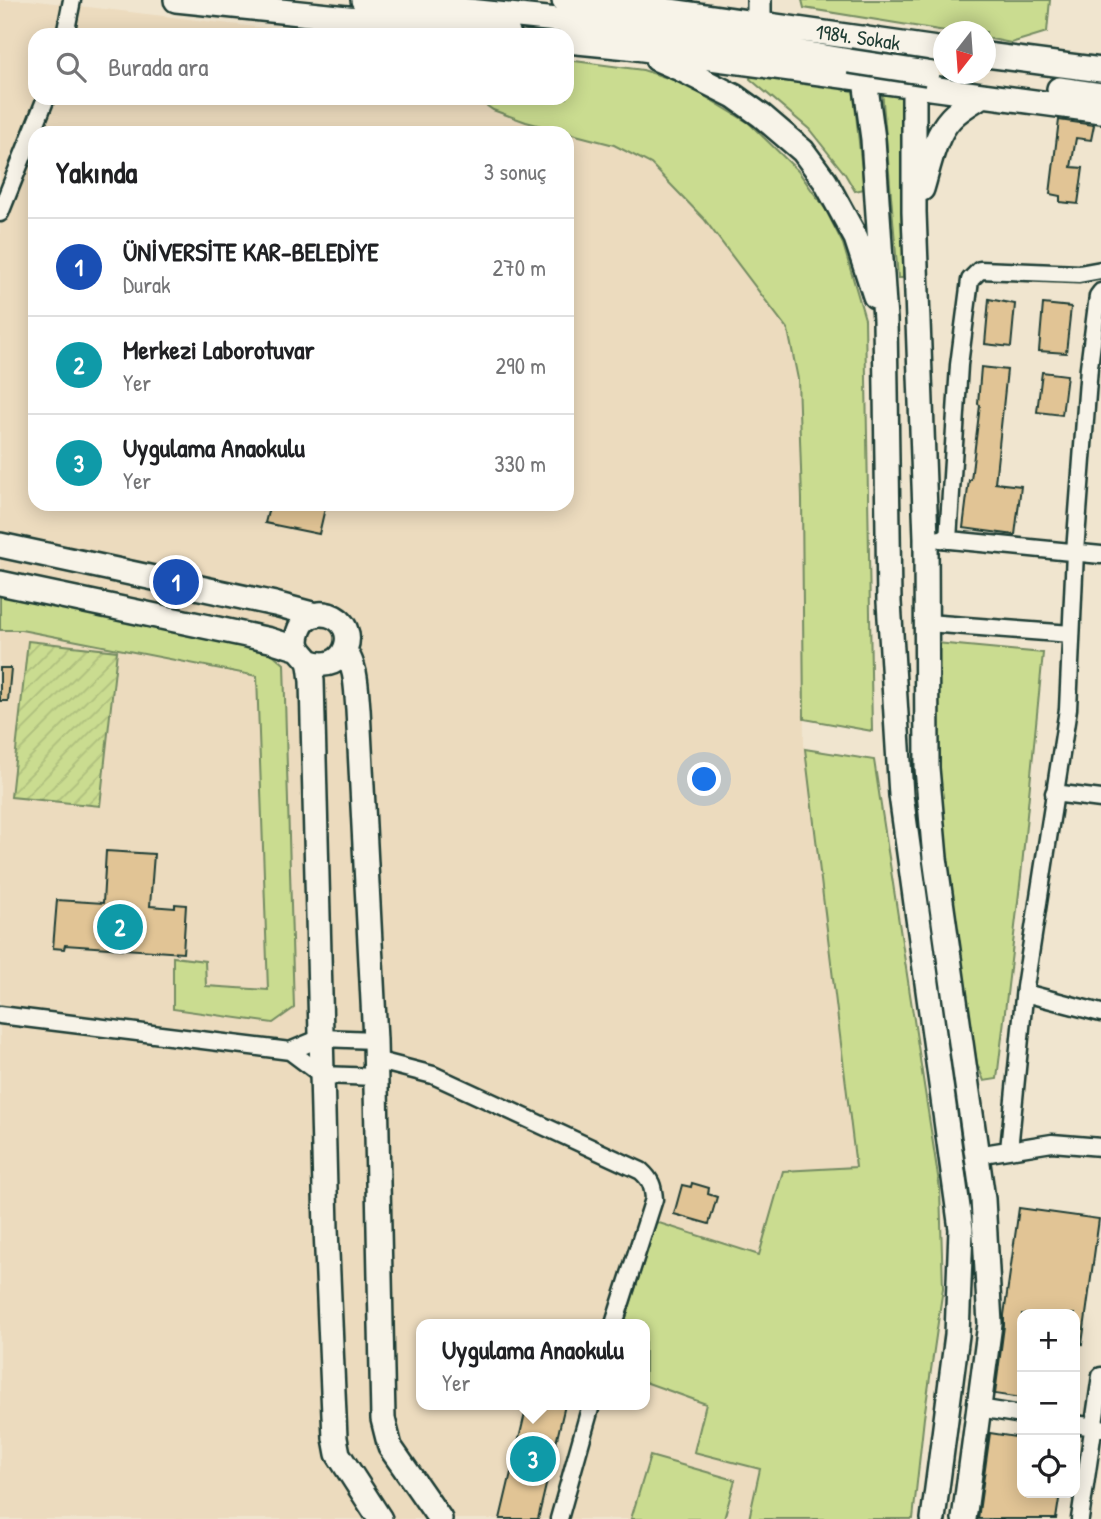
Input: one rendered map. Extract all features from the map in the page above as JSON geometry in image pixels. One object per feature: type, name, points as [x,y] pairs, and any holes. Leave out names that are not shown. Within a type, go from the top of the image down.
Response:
[{"type":"main road","points":[[176,0],[442,28]]},
{"type":"main road","points":[[363,0],[683,33],[849,61],[982,95],[1101,111]]},
{"type":"main road","name":"1984. Sokak","points":[[564,0],[642,4],[933,49]]},
{"type":"main road","points":[[759,0],[759,23]]},
{"type":"main road","points":[[864,38],[865,80],[873,139],[886,329],[889,602],[901,795],[961,1229],[957,1335],[933,1519]]},
{"type":"main road","points":[[574,42],[865,80],[921,80],[1101,95]]},
{"type":"main road","points":[[915,46],[921,80],[914,212],[937,539],[927,623],[927,768],[933,832],[983,1199],[990,1324],[964,1519]]},
{"type":"main road","points":[[628,47],[734,96],[803,151],[825,181],[856,238],[886,329]]},
{"type":"main road","points":[[996,57],[1101,71]]},
{"type":"main road","points":[[914,212],[940,133],[952,117],[982,95]]},
{"type":"main road","points":[[0,545],[316,615]]},
{"type":"main road","points":[[0,583],[270,640],[304,655],[316,664],[325,664],[340,658],[347,643],[344,627],[332,616],[316,615],[308,618],[300,627],[297,639],[304,655],[312,681],[326,1229],[335,1438],[338,1454],[380,1519]]},
{"type":"main road","points":[[345,651],[355,672],[358,709],[375,1059],[383,1419],[390,1447],[440,1519]]},
{"type":"street","points":[[66,28],[72,0]]},
{"type":"street","points":[[35,126],[43,105]]},
{"type":"street","points":[[0,213],[28,143]]},
{"type":"street","points":[[1101,270],[1079,274],[980,270],[970,281],[937,539],[1101,555]]},
{"type":"street","points":[[1009,1150],[1025,993],[1068,709],[1075,552],[1096,361],[1098,296],[1101,292]]},
{"type":"street","points":[[927,623],[1071,634]]},
{"type":"street","points":[[1054,793],[1101,799]]},
{"type":"street","points":[[1025,993],[1101,1013]]},
{"type":"street","points":[[0,1015],[290,1051],[322,1075],[375,1059]]},
{"type":"street","points":[[290,1051],[321,1038],[375,1059],[433,1075],[642,1171],[653,1186],[654,1199],[616,1319]]},
{"type":"street","points":[[977,1155],[1052,1143],[1101,1147]]},
{"type":"street","points":[[1080,1519],[1098,1427],[1101,1376]]},
{"type":"street","points":[[979,1408],[1017,1414]]},
{"type":"street","points":[[559,1519],[590,1410]]},
{"type":"street","points":[[1080,1424],[1098,1427]]},
{"type":"shaded area","points":[[0,0],[29,0],[265,28],[28,28],[28,105],[486,105],[493,110],[541,126],[28,126],[28,511],[574,511],[574,135],[614,145],[651,164],[704,219],[788,330],[798,379],[804,744],[856,1167],[849,1519],[0,1519]]},
{"type":"green space","points":[[802,0],[1050,0],[1047,32],[1011,43],[996,40],[996,21],[933,21],[933,29],[804,8]]},
{"type":"green space","points":[[574,61],[643,70],[683,83],[749,123],[798,171],[826,210],[843,244],[865,319],[872,731],[804,719],[798,379],[788,330],[704,219],[651,164],[614,145],[574,135],[574,126],[541,126],[493,110],[486,105],[574,105]]},
{"type":"green space","points":[[752,70],[853,86],[864,189],[855,191],[809,129],[750,79]]},
{"type":"green space","points":[[882,90],[905,92],[903,278],[898,278]]},
{"type":"green space","points":[[0,593],[268,650],[284,664],[294,1008],[273,1023],[173,1009],[173,957],[205,961],[206,986],[268,990],[257,676],[21,630],[0,630]]},
{"type":"green space","points":[[28,641],[117,651],[100,806],[11,797]]},
{"type":"green space","points":[[936,643],[1043,653],[997,1079],[984,1081],[977,1064],[966,999],[941,806]]},
{"type":"green space","points":[[805,749],[874,760],[940,1189],[943,1288],[913,1519],[749,1519],[760,1469],[694,1452],[706,1404],[650,1384],[650,1319],[626,1319],[656,1222],[759,1255],[783,1171],[856,1167]]},
{"type":"green space","points":[[650,1456],[735,1480],[724,1519],[631,1519]]},
{"type":"building","points":[[1059,120],[1094,125],[1091,140],[1076,138],[1071,167],[1083,168],[1078,204],[1060,202],[1060,196],[1050,194]]},
{"type":"building","points":[[989,299],[1015,304],[1011,347],[985,344]]},
{"type":"building","points":[[1043,304],[1071,307],[1066,353],[1039,351]]},
{"type":"building","points":[[981,367],[1007,370],[995,483],[1021,486],[1015,535],[963,528],[980,405]]},
{"type":"building","points":[[1042,372],[1067,375],[1062,415],[1037,412]]},
{"type":"building","points":[[268,511],[324,511],[319,534],[265,523]]},
{"type":"building","points":[[0,668],[11,668],[8,701],[0,701]]},
{"type":"building","points":[[106,851],[154,854],[150,906],[175,908],[175,904],[186,905],[183,953],[65,945],[64,949],[53,948],[57,900],[103,903]]},
{"type":"building","points":[[692,1183],[709,1188],[708,1194],[717,1197],[709,1224],[674,1214],[682,1185],[691,1187]]},
{"type":"building","points":[[1019,1208],[1099,1219],[1082,1344],[1080,1309],[1017,1309],[1017,1397],[995,1394]]},
{"type":"building","points":[[526,1410],[564,1410],[538,1519],[500,1519]]},
{"type":"building","points":[[990,1433],[1017,1437],[1017,1498],[1059,1498],[1056,1519],[978,1519]]},
{"type":"place","name":"ÜNİVERSİTE KAR-BELEDİYE","points":[[176,582]]},
{"type":"place","name":"Merkezi Laborotuvar","points":[[120,927]]},
{"type":"place","name":"Uygulama Anaokulu","points":[[533,1459]]}]
